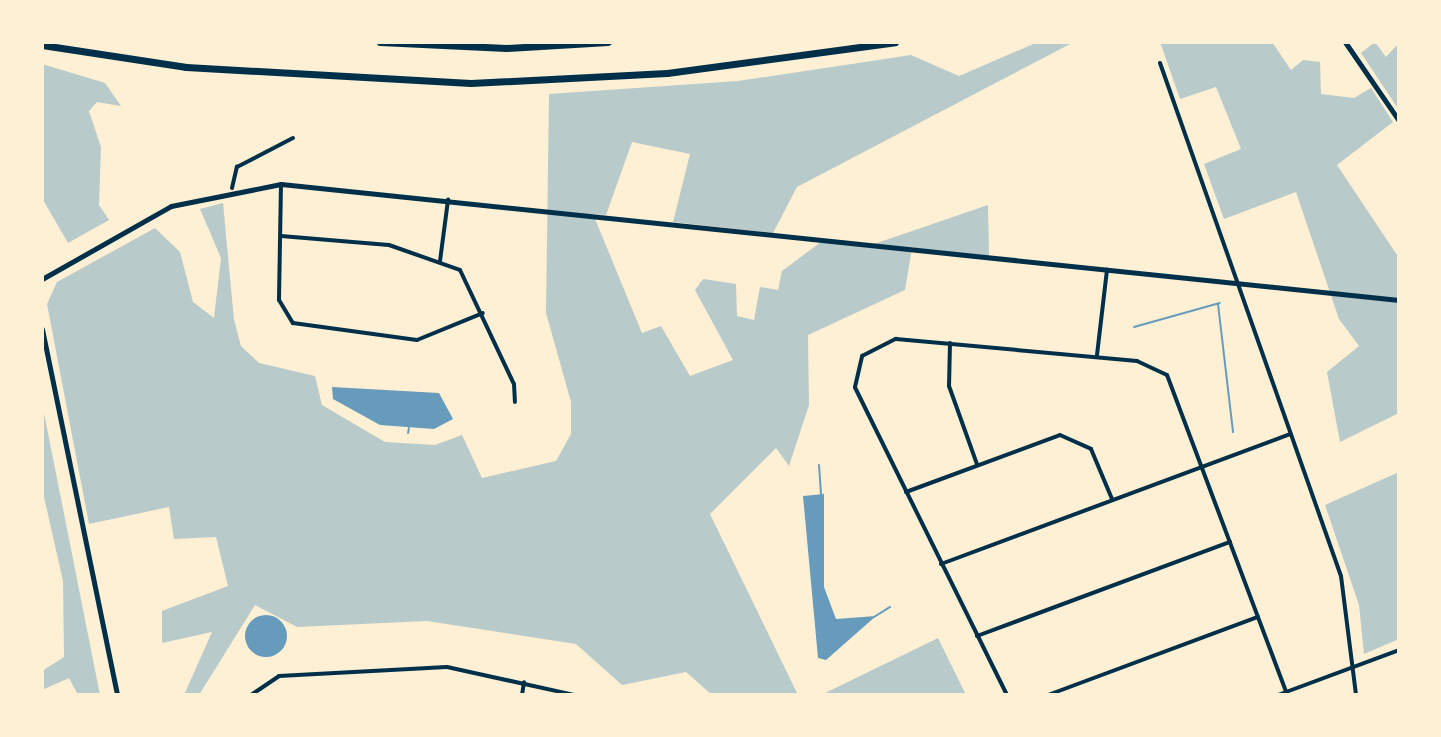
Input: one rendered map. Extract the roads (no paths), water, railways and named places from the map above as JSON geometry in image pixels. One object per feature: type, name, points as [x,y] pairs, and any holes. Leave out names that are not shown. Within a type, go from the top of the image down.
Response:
[{"type":"highway","points":[[380,42],[506,48],[608,42]]},
{"type":"highway","points":[[42,45],[186,67],[471,83],[667,73],[895,42]]},
{"type":"street","points":[[1345,42],[1399,121]]},
{"type":"street","points":[[1160,63],[1235,283],[1341,576],[1356,695]]},
{"type":"street","points":[[232,188],[235,169],[293,138]]},
{"type":"street","points":[[42,279],[154,214],[232,188],[281,184],[1399,300]]},
{"type":"street","points":[[281,184],[279,303],[298,325],[417,340],[483,313]]},
{"type":"street","points":[[440,261],[448,200]]},
{"type":"street","points":[[280,236],[389,245],[440,261],[463,273],[514,384],[515,402]]},
{"type":"street","points":[[1097,356],[1107,270]]},
{"type":"street","points":[[42,329],[117,695]]},
{"type":"street","points":[[1007,695],[858,395],[855,369],[862,356],[896,339],[1151,363],[1167,375],[1286,692]]},
{"type":"street","points":[[950,342],[949,386],[977,464]]},
{"type":"street","points":[[941,564],[1291,434]]},
{"type":"street","points":[[906,492],[977,464],[1073,437],[1091,449],[1113,500]]},
{"type":"street","points":[[977,636],[1230,542]]},
{"type":"street","points":[[1048,695],[1258,617]]},
{"type":"street","points":[[1278,695],[1355,669],[1399,650]]},
{"type":"street","points":[[251,695],[264,682],[447,667],[524,681],[574,695]]},
{"type":"street","points":[[522,695],[524,681]]},
{"type":"water","points":[[332,387],[439,393],[453,419],[434,429],[380,425],[333,399]]},
{"type":"water","points":[[824,494],[824,587],[836,619],[876,616],[826,660],[818,658],[803,496]]},
{"type":"water","points":[[266,615],[281,621],[287,636],[281,651],[266,657],[251,651],[245,636],[251,621]]},
{"type":"waterway","points":[[1134,327],[1220,303]]},
{"type":"waterway","points":[[1218,304],[1233,432]]},
{"type":"waterway","points":[[408,433],[409,428]]},
{"type":"waterway","points":[[819,465],[821,495]]},
{"type":"waterway","points":[[874,617],[890,607]]}]
